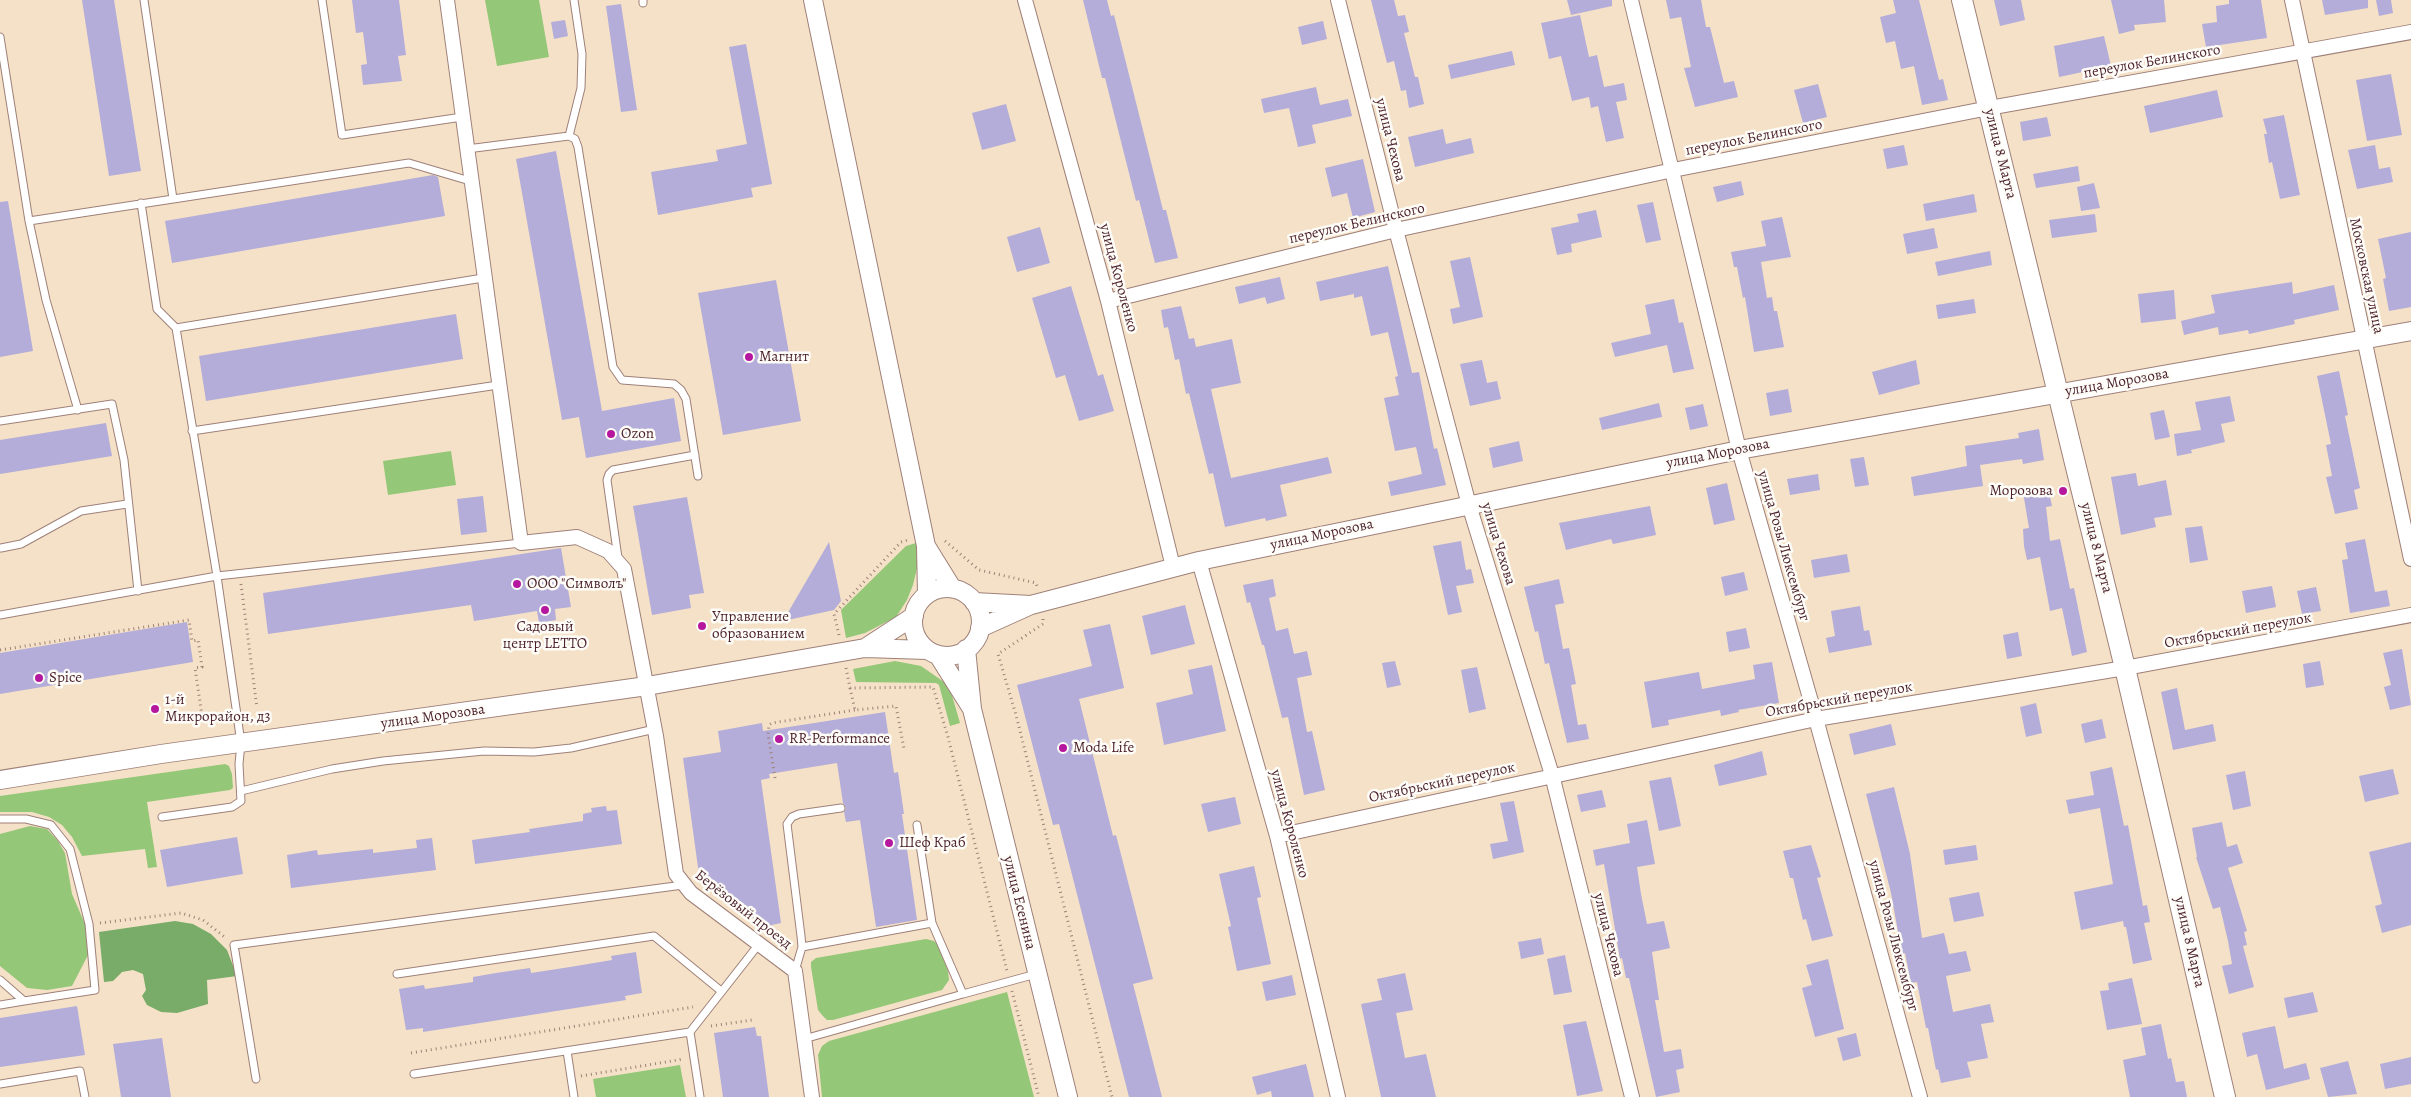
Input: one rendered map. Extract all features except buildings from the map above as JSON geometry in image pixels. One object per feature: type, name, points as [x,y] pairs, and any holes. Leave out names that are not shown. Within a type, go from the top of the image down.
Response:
[{"type":"main road","name":"улица 8 Марта","points":[[1962,0],[2126,668],[2225,1097]]},
{"type":"street","points":[[446,0],[521,543],[577,537],[608,551],[619,564]]},
{"type":"street","points":[[813,0],[926,546],[928,594]]},
{"type":"street","name":"улица Короленко","points":[[1025,0],[1108,302],[1173,567]]},
{"type":"street","name":"улица Чехова","points":[[1338,0],[1396,230],[1469,505],[1552,775],[1632,1097]]},
{"type":"street","name":"улица Розы Люксембург","points":[[1631,0],[1739,450],[1816,719],[1920,1097]]},
{"type":"street","name":"Московская улица","points":[[2292,0],[2411,559]]},
{"type":"street","name":"переулок Белинского","points":[[1108,302],[1396,230],[1673,170],[1989,108],[2411,32]]},
{"type":"street","name":"улица Морозова","points":[[1031,605],[1199,561],[1739,450],[2411,331]]},
{"type":"street","points":[[926,546],[952,588]]},
{"type":"street","name":"улица Короленко","points":[[1199,561],[1277,836],[1338,1097]]},
{"type":"street","name":"Берёзовый проезд","points":[[619,564],[624,569],[647,686],[676,874],[683,885],[795,971],[812,1097]]},
{"type":"street","points":[[864,648],[933,653],[955,655],[966,649],[975,640],[980,628],[980,614],[974,602],[965,593],[952,588],[939,589],[928,594],[918,604],[914,616],[914,630],[918,642],[933,653],[972,709]]},
{"type":"street","points":[[974,602],[1031,605]]},
{"type":"street","points":[[980,628],[1031,605]]},
{"type":"street","name":"Октябрьский переулок","points":[[1277,836],[1816,719],[2126,668],[2411,615]]},
{"type":"street","points":[[864,648],[914,616]]},
{"type":"street","name":"улица Морозова","points":[[0,780],[241,743],[647,686],[864,648]]},
{"type":"street","points":[[966,649],[972,709]]},
{"type":"street","name":"улица Есенина","points":[[972,709],[1068,1097]]},
{"type":"lane","points":[[144,0],[173,199]]},
{"type":"lane","points":[[322,0],[342,135],[462,117]]},
{"type":"lane","points":[[569,136],[581,88],[582,54],[574,0]]},
{"type":"lane","points":[[0,37],[29,221],[46,300],[78,410]]},
{"type":"lane","points":[[467,149],[569,136],[574,139],[578,147],[613,367],[622,380],[674,384],[681,390],[686,399],[698,476]]},
{"type":"lane","points":[[29,221],[409,163],[470,181]]},
{"type":"lane","points":[[141,203],[157,309],[176,328],[217,576],[241,743],[239,764],[241,801],[232,807],[162,817]]},
{"type":"lane","points":[[176,328],[483,278]]},
{"type":"lane","points":[[192,431],[498,385]]},
{"type":"lane","points":[[0,421],[112,404],[124,460],[127,504],[138,591]]},
{"type":"lane","points":[[619,564],[607,480],[609,474],[613,470],[695,456]]},
{"type":"lane","points":[[1,548],[21,544],[81,511],[127,504]]},
{"type":"lane","points":[[0,616],[217,576],[521,543]]},
{"type":"lane","points":[[241,791],[332,769],[383,761],[484,751],[534,752],[571,748],[654,730]]},
{"type":"lane","points":[[795,971],[802,948],[787,824],[792,817],[799,814],[841,808]]},
{"type":"lane","points":[[0,820],[26,819],[51,825],[70,849],[90,924],[95,990],[0,1004]]},
{"type":"lane","points":[[917,825],[932,924],[963,994]]},
{"type":"lane","points":[[256,1079],[234,945],[683,885]]},
{"type":"lane","points":[[802,948],[932,924]]},
{"type":"lane","points":[[397,974],[654,936],[721,991]]},
{"type":"lane","points":[[414,1074],[690,1032],[759,944]]},
{"type":"lane","points":[[804,1039],[1037,974]]},
{"type":"lane","points":[[0,980],[24,1000]]},
{"type":"lane","points":[[690,1032],[700,1097]]},
{"type":"lane","points":[[567,1051],[574,1097]]},
{"type":"lane","points":[[0,1084],[80,1071],[84,1097]]},
{"type":"path","points":[[239,574],[257,708]]},
{"type":"path","points":[[0,650],[189,620],[192,641],[198,640],[202,667],[195,668],[202,716]]},
{"type":"path","points":[[850,688],[854,710]]},
{"type":"path","points":[[775,778],[768,734],[769,725],[772,723],[854,710],[896,706],[904,749]]},
{"type":"path","points":[[90,924],[181,913],[203,920],[234,945]]},
{"type":"path","points":[[411,1053],[711,1004]]},
{"type":"path","points":[[707,1028],[715,1024],[752,1020]]},
{"type":"path","points":[[572,1077],[694,1058]]},
{"type":"green space","points":[[485,0],[539,0],[549,57],[497,66]]},
{"type":"green space","points":[[451,451],[456,485],[388,495],[383,461]]},
{"type":"green space","points":[[916,543],[918,564],[913,585],[907,600],[896,617],[865,633],[846,638],[841,610],[906,546]]},
{"type":"green space","points":[[895,661],[921,666],[944,682],[951,692],[960,723],[950,726],[939,685],[936,683],[856,682],[853,669]]},
{"type":"green space","points":[[225,764],[229,766],[232,774],[233,788],[230,790],[147,802],[157,867],[148,868],[145,849],[82,856],[72,837],[62,825],[49,817],[32,812],[0,812],[0,796]]},
{"type":"green space","points":[[30,826],[47,829],[58,841],[65,853],[72,894],[88,931],[88,955],[72,986],[47,990],[27,988],[0,966],[0,834]]},
{"type":"green space","points":[[175,921],[193,924],[211,934],[227,950],[237,976],[207,980],[208,1004],[177,1013],[161,1012],[147,1005],[142,996],[146,990],[143,974],[133,970],[122,972],[113,981],[104,982],[99,932]]},
{"type":"green space","points":[[926,939],[934,941],[938,945],[948,971],[949,980],[942,990],[833,1020],[827,1020],[818,1010],[811,967],[811,962],[816,958]]},
{"type":"green space","points":[[1007,992],[1034,1097],[822,1097],[818,1055],[822,1046],[829,1041]]},
{"type":"green space","points":[[680,1065],[686,1097],[596,1097],[593,1079]]},
{"type":"place","name":"Магнит","points":[[749,357]]},
{"type":"place","name":"Ozon","points":[[611,434]]},
{"type":"place","name":"Морозова","points":[[2063,491]]},
{"type":"place","name":"ООО \"Символъ\"","points":[[517,584]]},
{"type":"place","name":"Садовый центр LETTO","points":[[545,610]]},
{"type":"place","name":"Управление образованием","points":[[702,626]]},
{"type":"place","name":"Spice","points":[[39,678]]},
{"type":"place","name":"1-й Микрорайон, д3","points":[[155,709]]},
{"type":"place","name":"RR-Performance","points":[[779,739]]},
{"type":"place","name":"Moda Life","points":[[1063,748]]},
{"type":"place","name":"Шеф Краб","points":[[889,843]]}]
